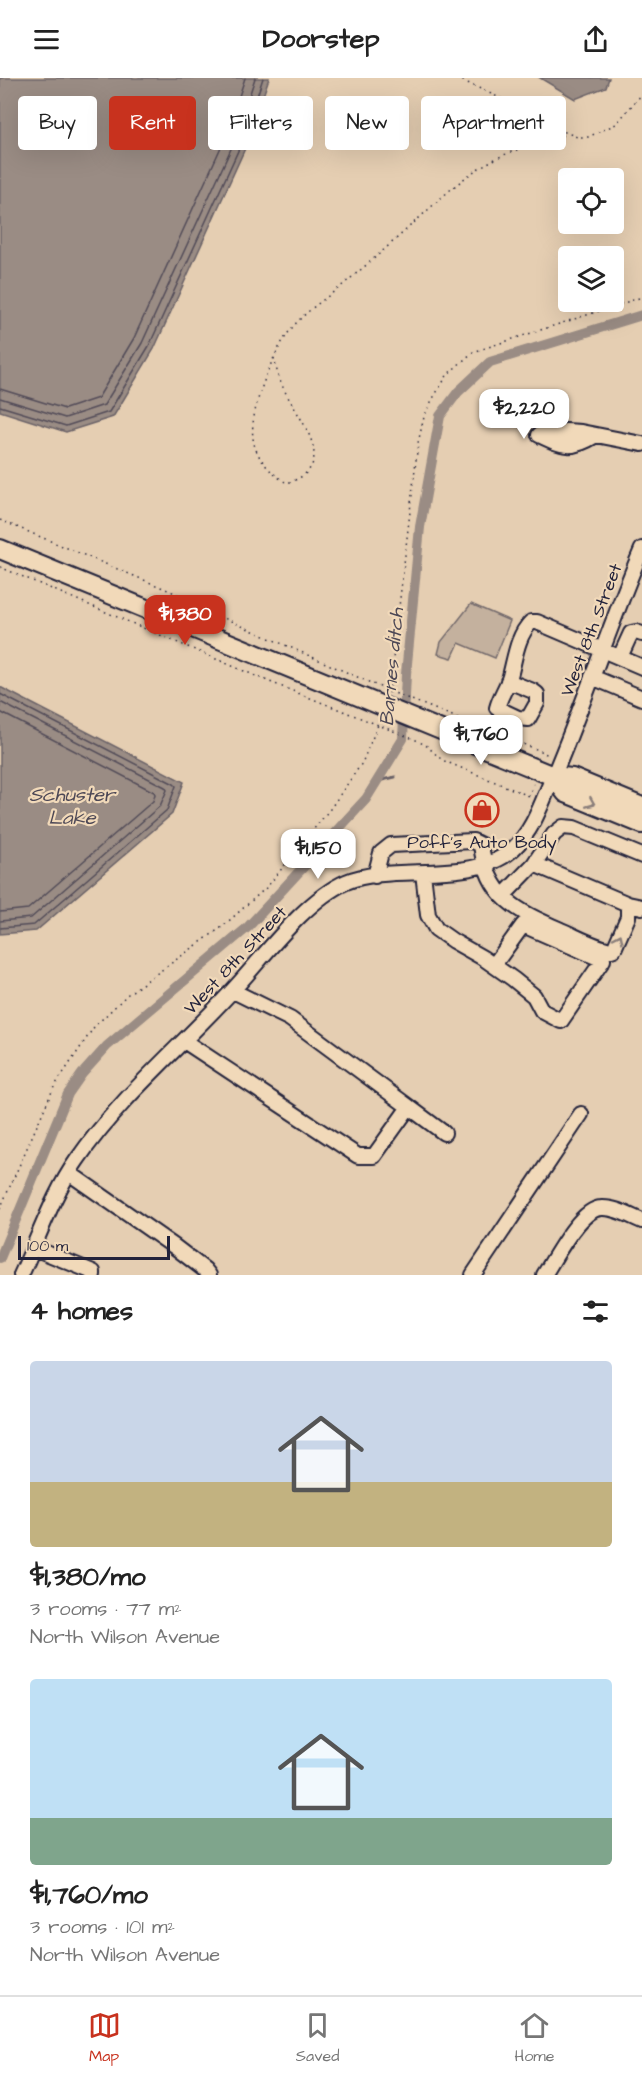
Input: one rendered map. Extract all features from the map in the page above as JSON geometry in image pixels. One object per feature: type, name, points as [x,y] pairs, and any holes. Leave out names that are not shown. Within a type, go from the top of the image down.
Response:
[{"type":"main road","points":[[0,549],[387,704],[421,723],[553,776],[572,778],[642,810]]},
{"type":"street","points":[[596,435],[642,444]]},
{"type":"street","name":"West 8th Street","points":[[21,1275],[69,1173],[101,1128],[233,991],[304,912],[323,896],[351,880],[463,869],[502,857],[520,841],[530,829],[545,795],[641,556]]},
{"type":"street","points":[[508,681],[523,633],[531,622],[537,622],[642,667]]},
{"type":"street","points":[[620,657],[631,633],[642,634]]},
{"type":"street","points":[[592,677],[642,698]]},
{"type":"street","points":[[503,896],[534,864],[554,834],[563,827],[574,828],[642,856]]},
{"type":"street","points":[[375,876],[381,853],[391,845],[473,841],[481,845],[483,864],[495,888],[515,908],[585,942],[611,950],[614,949],[628,917],[628,904]]},
{"type":"street","points":[[534,864],[628,904],[642,907]]},
{"type":"street","points":[[423,873],[428,915],[436,929],[494,965],[534,996],[543,1011],[561,1021],[603,960],[523,925],[494,965]]},
{"type":"street","points":[[233,991],[291,1019],[444,1133]]},
{"type":"street","points":[[184,1041],[358,1156],[374,1156],[409,1107]]},
{"type":"street","points":[[473,1275],[581,1114]]},
{"type":"street","points":[[69,1173],[175,1247],[209,1275]]},
{"type":"street","points":[[544,1275],[578,1223],[591,1211],[602,1208],[617,1210],[642,1221]]},
{"type":"street","points":[[34,1248],[93,1272],[93,1275]]},
{"type":"path","points":[[457,78],[532,113],[567,134],[588,138],[616,124],[642,94]]},
{"type":"path","points":[[274,358],[281,384],[293,408],[309,430],[314,450],[311,467],[300,479],[287,483],[273,475],[262,459],[253,439],[253,419],[274,358],[282,340],[294,325],[377,256],[445,193],[478,169],[501,156],[567,134]]},
{"type":"path","points":[[421,723],[384,727],[418,443],[424,417],[448,375],[473,352],[642,297]]},
{"type":"path","points":[[0,520],[175,593],[387,704],[421,723],[427,746],[442,760],[529,796],[538,793],[545,795]]},
{"type":"path","points":[[0,567],[270,682],[387,704]]},
{"type":"path","points":[[0,1209],[54,1087],[94,1027],[128,994],[222,927],[267,887],[330,809],[362,763],[387,704]]},
{"type":"shaded area","points":[[471,604],[510,621],[495,658],[459,643],[452,658],[438,654],[441,642]]},
{"type":"water","points":[[0,78],[269,78],[263,96],[208,96],[208,150],[244,150],[154,349],[113,417],[66,432],[0,411]]},
{"type":"water","points":[[540,78],[609,78],[606,87],[575,99]]},
{"type":"water","name":"Schuster Lake","points":[[0,687],[184,782],[172,814],[36,931],[0,934]]},
{"type":"waterway","name":"Barnes ditch","points":[[0,1258],[68,1094],[82,1074],[107,1046],[248,927],[366,799],[403,739],[406,674],[420,527],[440,416],[458,392],[490,362],[642,315]]},
{"type":"waterway","points":[[378,781],[395,777]]},
{"type":"place","name":"Poff's Auto Body","points":[[482,810]]}]
